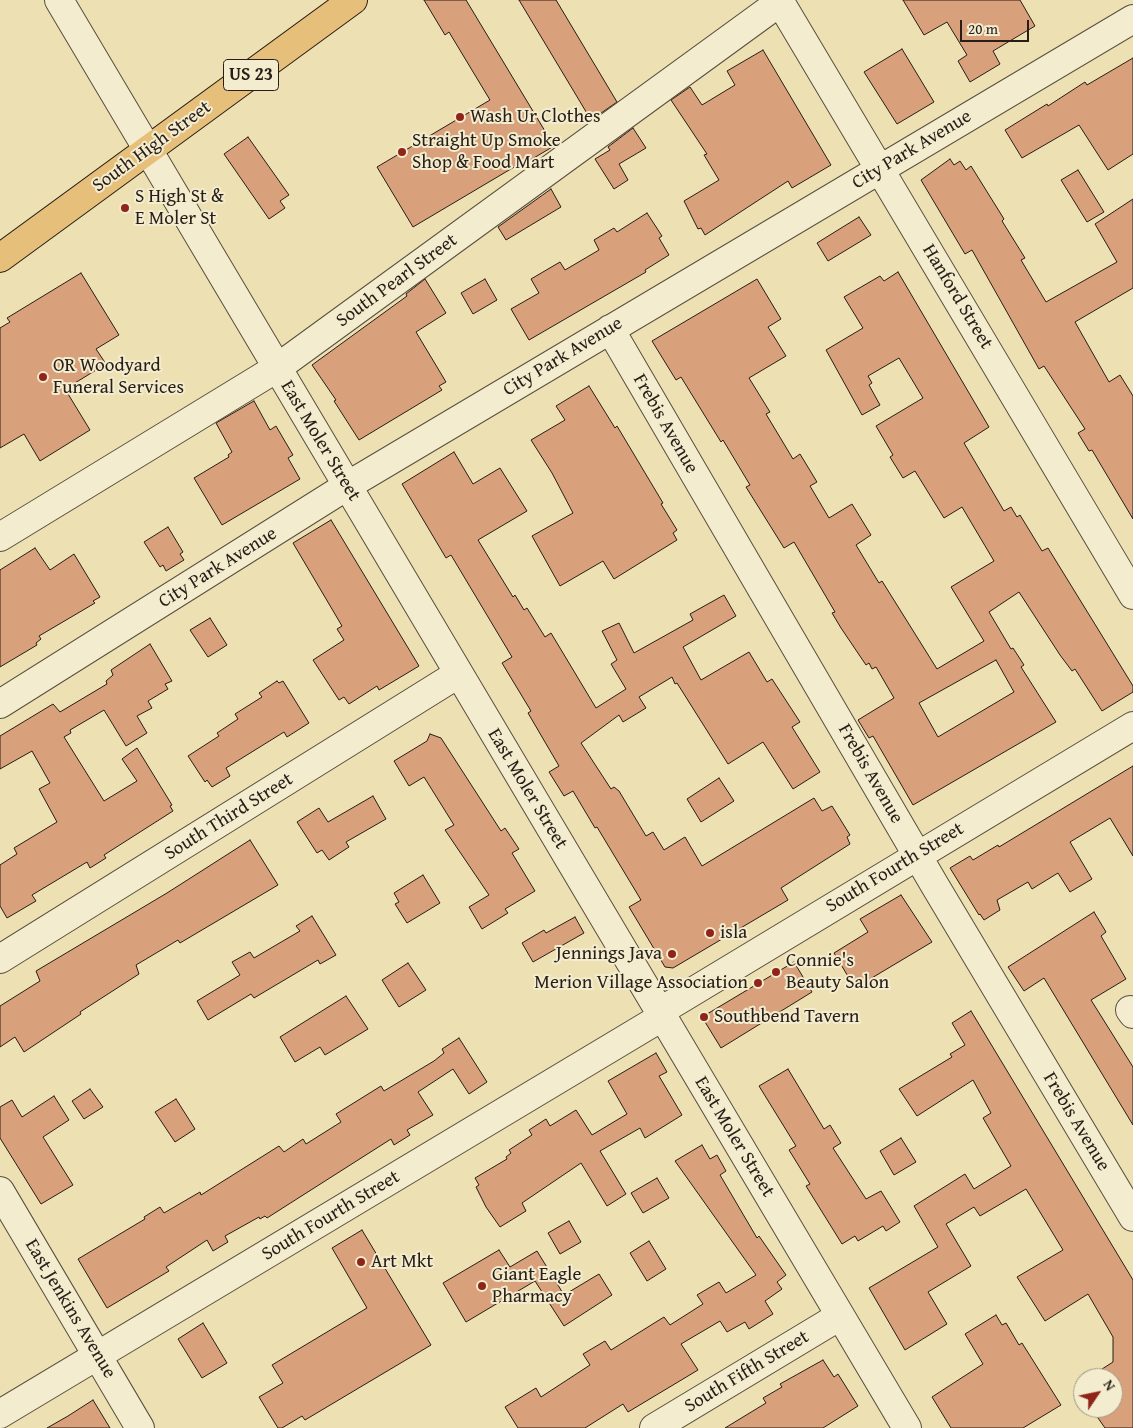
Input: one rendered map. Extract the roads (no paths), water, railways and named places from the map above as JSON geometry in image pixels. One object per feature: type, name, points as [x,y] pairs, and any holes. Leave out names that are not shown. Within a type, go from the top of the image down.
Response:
[{"type":"main road","name":"South High Street","points":[[0,258],[353,0]]},
{"type":"street","name":"East Moler Street","points":[[59,0],[907,1428]]},
{"type":"street","name":"Hanford Street","points":[[780,1],[1133,595]]},
{"type":"street","name":"South Pearl Street","points":[[0,537],[277,368],[780,1]]},
{"type":"street","name":"City Park Avenue","points":[[0,704],[347,486],[1133,19]]},
{"type":"street","name":"Frebis Avenue","points":[[610,329],[917,855],[1133,1217]]},
{"type":"street","name":"South Third Street","points":[[0,959],[458,674]]},
{"type":"street","name":"South Fourth Street","points":[[0,1414],[661,1015],[917,855],[1133,726]]},
{"type":"street","name":"East Jenkins Avenue","points":[[0,1191],[140,1428]]},
{"type":"street","name":"South Fifth Street","points":[[654,1428],[840,1316]]},
{"type":"place","name":"Wash Ur Clothes","points":[[460,117]]},
{"type":"place","name":"Straight Up Smoke Shop & Food Mart","points":[[402,152]]},
{"type":"place","name":"S High St & E Moler St","points":[[125,208]]},
{"type":"place","name":"OR Woodyard Funeral Services","points":[[43,377]]},
{"type":"place","name":"isla","points":[[710,933]]},
{"type":"place","name":"Jennings Java","points":[[672,954]]},
{"type":"place","name":"Connie's Beauty Salon","points":[[776,972]]},
{"type":"place","name":"Merion Village Association","points":[[758,983]]},
{"type":"place","name":"Southbend Tavern","points":[[704,1017]]},
{"type":"place","name":"Art Mkt","points":[[361,1262]]},
{"type":"place","name":"Giant Eagle Pharmacy","points":[[482,1286]]}]
